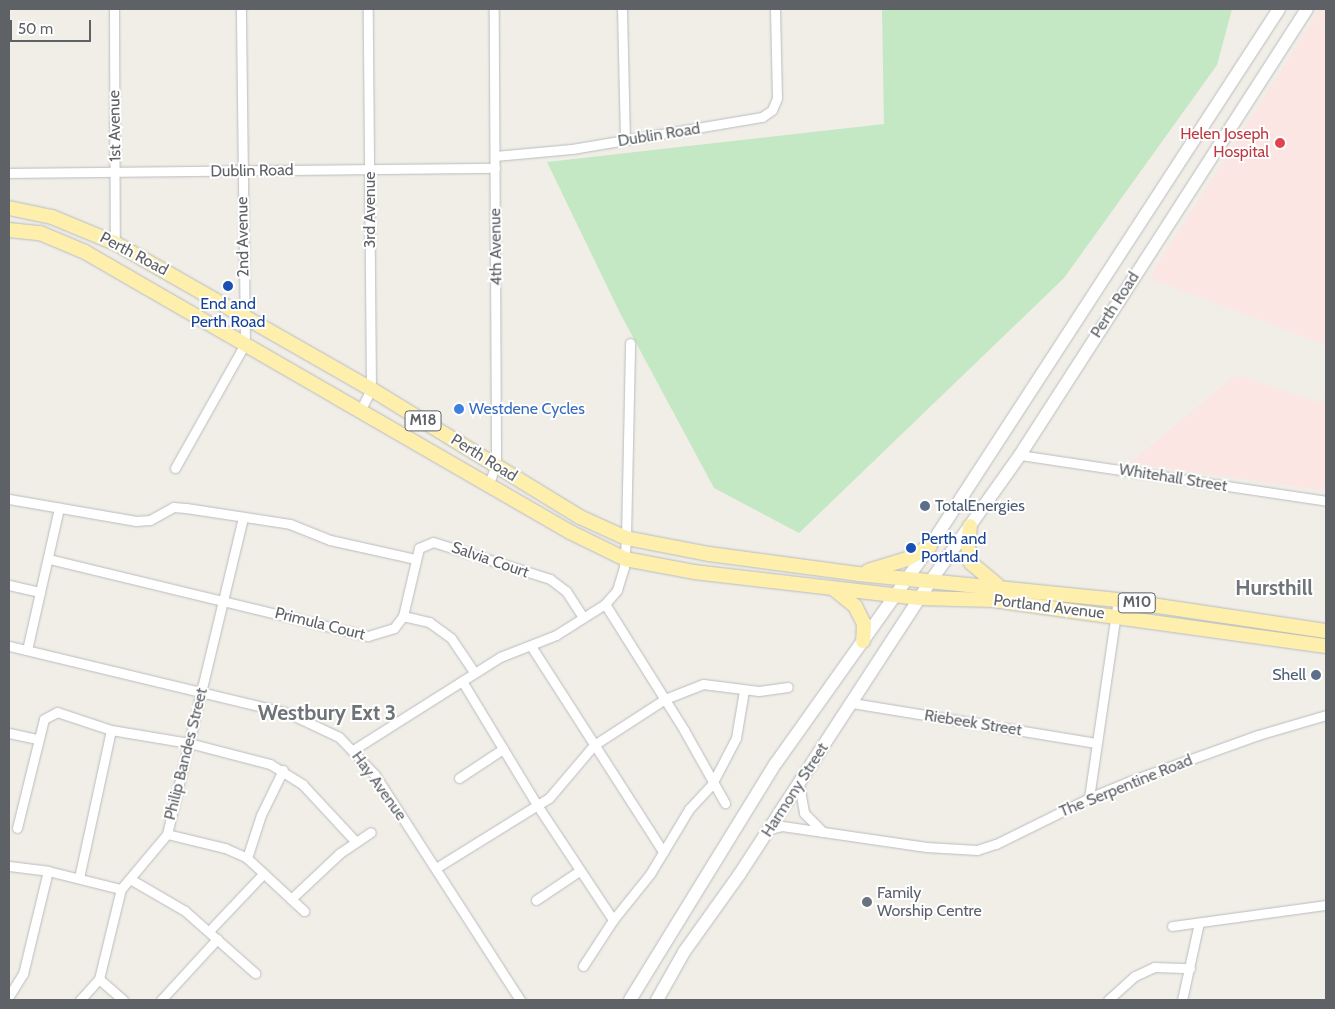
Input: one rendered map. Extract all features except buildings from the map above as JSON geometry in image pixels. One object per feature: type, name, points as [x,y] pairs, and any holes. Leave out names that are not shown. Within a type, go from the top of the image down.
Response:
[{"type":"main road","name":"Perth Road","points":[[897,594],[1279,9]]},
{"type":"main road","name":"Perth Road","points":[[9,208],[52,217],[115,243],[371,389],[580,517],[626,538],[709,554],[858,574],[932,579],[1020,455],[1307,9]]},
{"type":"main road","name":"Perth Road","points":[[9,230],[40,234],[64,242],[361,409],[578,536],[625,559],[694,572],[920,598]]},
{"type":"main road","points":[[970,526],[968,546],[971,563],[980,574],[1001,587]]},
{"type":"main road","points":[[858,574],[908,560],[930,546]]},
{"type":"main road","name":"Portland Avenue","points":[[932,579],[1118,600],[1326,632]]},
{"type":"main road","name":"Harmony Street","points":[[657,1000],[688,945],[769,829],[932,579]]},
{"type":"main road","points":[[830,587],[843,594],[855,606],[864,624],[863,641]]},
{"type":"main road","name":"Harmony Street","points":[[630,1000],[776,763],[897,594]]},
{"type":"main road","name":"Portland Avenue","points":[[920,598],[993,600],[1117,615],[1326,646]]},
{"type":"street","name":"1st Avenue","points":[[114,9],[115,243]]},
{"type":"street","name":"2nd Avenue","points":[[241,9],[245,344]]},
{"type":"street","name":"3rd Avenue","points":[[361,409],[371,389],[368,9]]},
{"type":"street","name":"4th Avenue","points":[[488,483],[496,466],[494,9]]},
{"type":"street","points":[[622,9],[625,140]]},
{"type":"street","name":"Dublin Road","points":[[495,156],[556,151],[762,117],[772,110],[777,98],[775,9]]},
{"type":"street","name":"Dublin Road","points":[[9,173],[495,168]]},
{"type":"street","points":[[353,750],[474,672],[508,653],[556,635],[605,604],[620,584],[625,559],[626,538],[630,343]]},
{"type":"street","points":[[175,468],[245,344]]},
{"type":"street","name":"Whitehall Street","points":[[1020,455],[1326,501]]},
{"type":"street","points":[[9,499],[136,521],[150,520],[168,508],[178,507],[290,524],[330,540],[415,559],[403,616],[429,622],[443,630],[474,672]]},
{"type":"street","points":[[27,650],[59,508]]},
{"type":"street","name":"Philip Bandes Street","points":[[80,1000],[99,978],[121,889],[167,834],[243,517]]},
{"type":"street","name":"Salvia Court","points":[[415,559],[422,545],[441,543],[516,571],[550,579],[566,591],[583,617]]},
{"type":"street","name":"Primula Court","points":[[49,559],[368,636],[394,628],[403,616]]},
{"type":"street","points":[[9,586],[40,592]]},
{"type":"street","points":[[1088,798],[1118,600]]},
{"type":"street","points":[[605,604],[665,699],[712,784],[725,803]]},
{"type":"street","name":"Hay Avenue","points":[[9,646],[304,718],[326,728],[353,750],[375,775],[520,1000]]},
{"type":"street","points":[[530,646],[663,852]]},
{"type":"street","points":[[462,681],[537,805],[613,920]]},
{"type":"street","points":[[436,868],[537,805],[561,787],[594,745],[665,699],[703,684],[744,690],[788,687]]},
{"type":"street","points":[[583,966],[613,920],[643,883],[689,809],[712,784],[736,738],[744,690]]},
{"type":"street","name":"Riebeek Street","points":[[852,703],[1095,743]]},
{"type":"street","points":[[16,828],[37,739],[44,719],[52,713],[73,716],[111,730],[189,743],[264,762],[283,770],[313,795],[355,841]]},
{"type":"street","name":"The Serpentine Road","points":[[769,829],[782,826],[926,847],[968,850],[988,847],[1088,798],[1258,735],[1326,715]]},
{"type":"street","points":[[79,878],[111,730]]},
{"type":"street","points":[[9,733],[37,739]]},
{"type":"street","points":[[459,778],[503,749]]},
{"type":"street","points":[[247,858],[260,815],[283,770]]},
{"type":"street","points":[[799,782],[799,796],[804,813],[824,832]]},
{"type":"street","points":[[291,899],[355,841],[371,832]]},
{"type":"street","points":[[167,834],[225,848],[247,858],[304,911]]},
{"type":"street","points":[[9,866],[48,871],[121,889]]},
{"type":"street","points":[[9,996],[23,974],[48,871]]},
{"type":"street","points":[[536,900],[579,871]]},
{"type":"street","points":[[209,931],[264,874]]},
{"type":"street","points":[[130,878],[173,902],[255,972]]},
{"type":"street","points":[[1172,926],[1326,905]]},
{"type":"street","points":[[1182,1000],[1199,923]]},
{"type":"street","points":[[165,999],[217,939]]},
{"type":"street","points":[[1108,1000],[1135,976],[1154,968],[1190,968]]},
{"type":"street","points":[[99,978],[123,1000]]},
{"type":"shaded area","name":"Helen Joseph Hospital","points":[[1320,9],[1326,9],[1326,345],[1149,278]]},
{"type":"shaded area","points":[[1236,375],[1321,403],[1326,388],[1326,491],[1130,463]]},
{"type":"green space","points":[[882,9],[1232,9],[1217,65],[1064,278],[799,533],[714,488],[620,313],[547,162],[884,124]]},
{"type":"place","name":"Helen Joseph Hospital","points":[[1280,143]]},
{"type":"place","name":"End and Perth Road","points":[[228,286]]},
{"type":"place","name":"Westdene Cycles","points":[[459,409]]},
{"type":"place","name":"TotalEnergies","points":[[925,506]]},
{"type":"place","name":"Perth and Portland","points":[[911,548]]},
{"type":"place","name":"Shell","points":[[1316,675]]},
{"type":"place","name":"Family Worship Centre","points":[[867,902]]},
{"type":"district","name":"Hursthill","points":[[1274,588]]},
{"type":"district","name":"Westbury Ext 3","points":[[327,713]]}]
